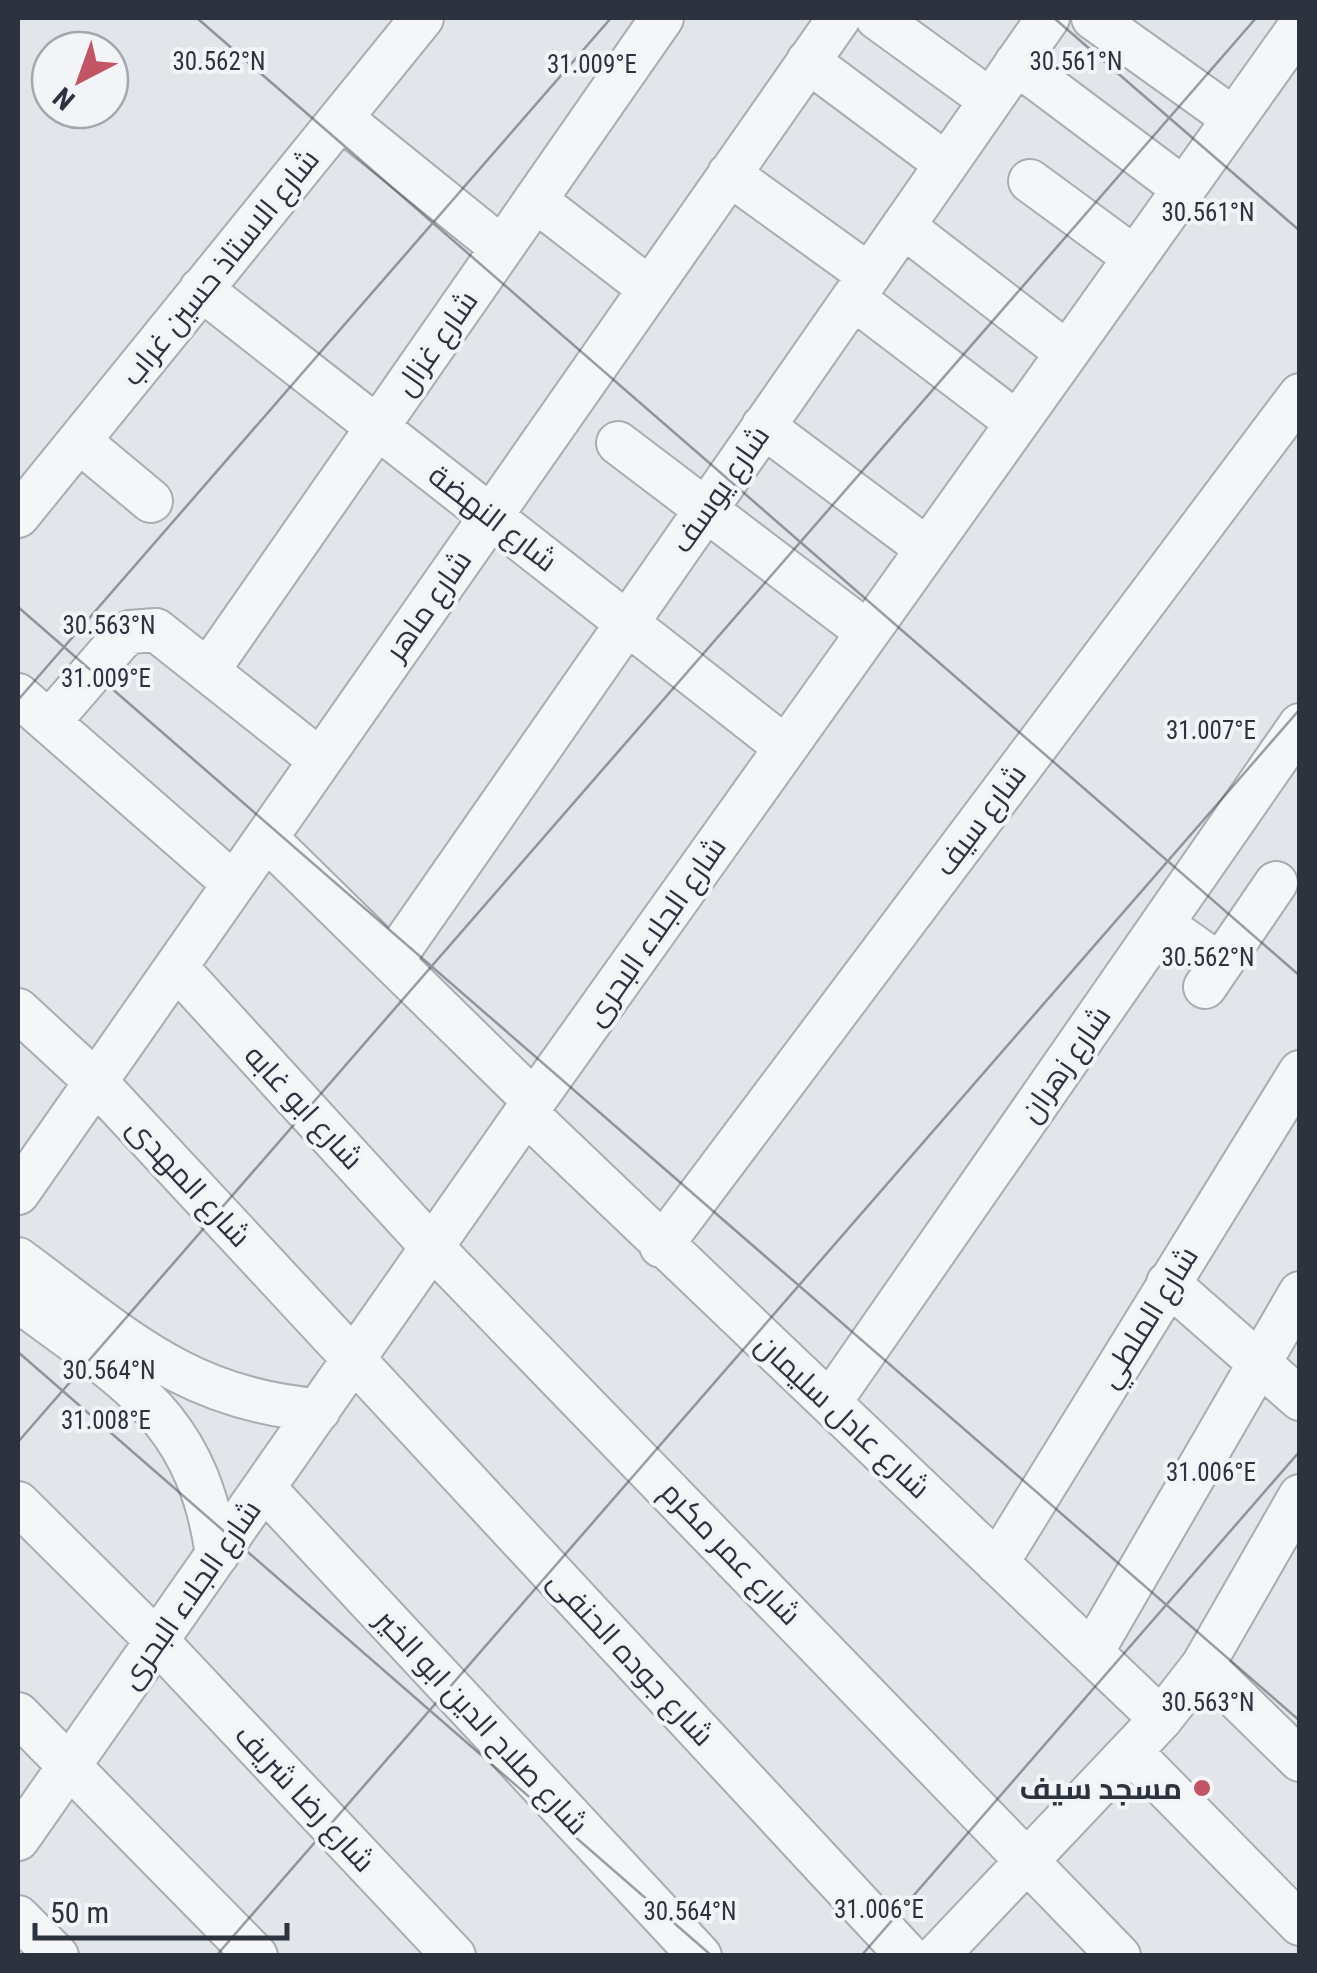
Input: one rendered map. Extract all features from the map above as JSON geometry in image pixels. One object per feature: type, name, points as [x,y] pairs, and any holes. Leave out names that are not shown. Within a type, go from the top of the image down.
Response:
[{"type":"street","name":"شارع الاستاذ حسين غراب","points":[[18,516],[422,18]]},
{"type":"street","name":"شارع غزال","points":[[209,668],[662,18]]},
{"type":"street","name":"شارع ماهر","points":[[18,1194],[839,18]]},
{"type":"street","points":[[877,18],[990,100]]},
{"type":"street","name":"شارع يوسف","points":[[392,961],[1048,18]]},
{"type":"street","points":[[1093,18],[1234,119]]},
{"type":"street","name":"شارع الجلاء البحرى","points":[[18,1840],[530,1107],[1300,26]]},
{"type":"street","points":[[808,62],[946,164]]},
{"type":"street","points":[[1016,63],[1184,189]]},
{"type":"street","points":[[340,118],[502,248]]},
{"type":"street","points":[[730,174],[1016,422]]},
{"type":"street","points":[[1030,181],[1135,258]]},
{"type":"street","points":[[536,200],[650,289]]},
{"type":"street","points":[[902,226],[1066,352]]},
{"type":"street","name":"شارع النهضة","points":[[202,289],[785,747]]},
{"type":"street","name":"شارع سيف","points":[[661,1246],[1300,394]]},
{"type":"street","points":[[764,426],[926,548]]},
{"type":"street","points":[[78,441],[151,500]]},
{"type":"street","points":[[618,443],[867,632]]},
{"type":"street","points":[[49,722],[130,632],[156,630],[209,668],[320,760]]},
{"type":"street","points":[[18,694],[234,884]]},
{"type":"street","name":"شارع زهران","points":[[830,1402],[1300,725]]},
{"type":"street","name":"شارع عادل سليمان","points":[[266,838],[392,961],[661,1246],[1161,1719]]},
{"type":"street","points":[[1162,924],[1213,976],[1276,882]]},
{"type":"street","name":"شارع ابو غابه","points":[[176,967],[432,1247]]},
{"type":"street","name":"شارع المهدى","points":[[18,1010],[96,1082],[353,1360]]},
{"type":"street","name":"شارع الملطي","points":[[997,1562],[1300,1072]]},
{"type":"street","name":"شارع عمر مكرم","points":[[432,1247],[1119,1956]]},
{"type":"street","points":[[18,1259],[93,1335],[163,1417],[192,1458],[210,1506],[216,1556]]},
{"type":"street","points":[[1168,1283],[1300,1399]]},
{"type":"street","points":[[1092,1652],[1300,1292]]},
{"type":"street","points":[[18,1300],[93,1335],[152,1356],[215,1391],[249,1402],[318,1410]]},
{"type":"street","name":"شارع جوده الحنفى","points":[[353,1360],[908,1956]]},
{"type":"street","name":"شارع صلاح الدين ابو الخير","points":[[264,1488],[700,1956]]},
{"type":"street","points":[[938,1956],[1161,1719],[1203,1665],[1300,1496]]},
{"type":"street","name":"شارع رضا شريف","points":[[18,1504],[157,1641],[454,1956]]},
{"type":"street","points":[[1203,1665],[1300,1760]]},
{"type":"street","points":[[18,1714],[256,1956]]},
{"type":"street","points":[[1132,1754],[1300,1924]]},
{"type":"street","points":[[18,1917],[57,1956]]},
{"type":"place","name":"مسجد سيف","points":[[1202,1788]]}]
